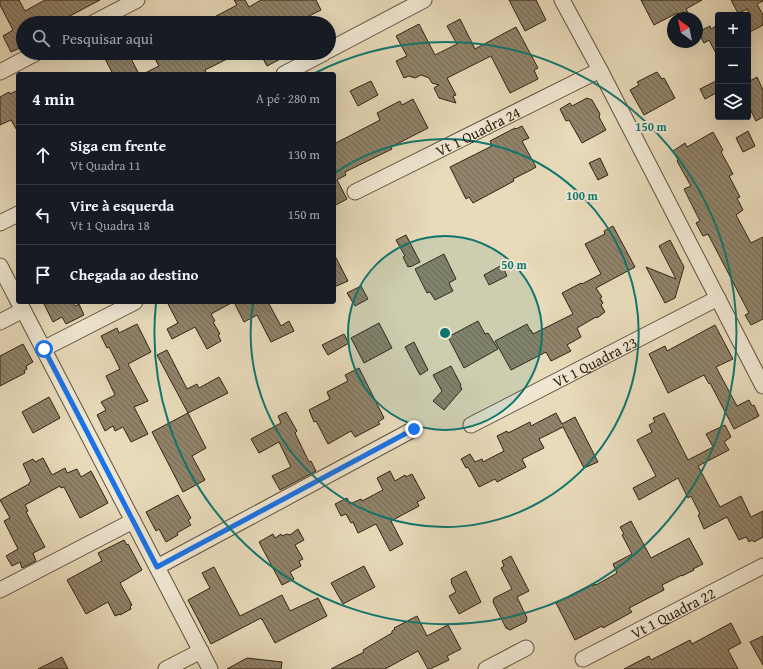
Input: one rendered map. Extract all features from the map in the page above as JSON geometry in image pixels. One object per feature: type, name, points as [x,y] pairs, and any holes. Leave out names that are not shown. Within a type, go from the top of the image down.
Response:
[{"type":"street","points":[[106,16],[136,0]]},
{"type":"street","points":[[336,46],[424,0]]},
{"type":"street","points":[[562,0],[600,70],[763,386]]},
{"type":"street","points":[[0,72],[23,60]]},
{"type":"street","points":[[288,72],[311,60]]},
{"type":"street","name":"Vt 1 Quadra 24","points":[[355,192],[600,70]]},
{"type":"street","points":[[0,223],[16,215]]},
{"type":"street","points":[[0,266],[16,296]]},
{"type":"street","name":"Vt 1 Quadra 23","points":[[471,425],[718,298]]},
{"type":"street","points":[[0,322],[20,304],[210,669]]},
{"type":"street","points":[[44,349],[131,304]]},
{"type":"street","points":[[157,567],[414,429]]},
{"type":"street","points":[[0,590],[133,521]]},
{"type":"street","name":"Vt 1 Quadra 22","points":[[583,659],[763,566]]},
{"type":"street","points":[[486,669],[526,648]]},
{"type":"street","points":[[166,669],[201,651]]},
{"type":"building","points":[[0,0],[19,0],[25,11],[45,0],[100,0],[70,16],[16,16],[16,50],[11,52],[3,36],[13,30],[0,5]]},
{"type":"building","points":[[234,0],[245,0],[249,7],[261,0],[316,0],[321,10],[309,16],[216,16],[237,5]]},
{"type":"building","points":[[509,0],[536,0],[546,20],[525,31]]},
{"type":"building","points":[[641,0],[702,0],[686,9],[688,12],[667,12],[667,18],[654,25]]},
{"type":"building","points":[[731,0],[763,0],[757,4],[763,15],[763,25],[751,31],[751,12],[748,12],[748,9],[737,12]]},
{"type":"building","points":[[460,19],[475,49],[516,27],[538,68],[534,70],[538,79],[510,93],[491,56],[447,78],[456,95],[453,96],[456,103],[439,98],[434,88],[439,85],[432,83],[429,78],[421,75],[415,78],[409,76],[404,78],[396,61],[407,56],[396,36],[419,24],[435,55],[457,44],[447,26]]},
{"type":"building","points":[[710,26],[711,29],[715,27],[715,51],[709,40],[704,43],[703,41],[703,30]]},
{"type":"building","points":[[106,60],[132,60],[138,72],[112,72]]},
{"type":"building","points":[[156,60],[225,60],[205,70],[206,72],[147,72],[159,66]]},
{"type":"building","points":[[264,60],[279,60],[267,66]]},
{"type":"building","points":[[657,72],[662,79],[664,78],[675,98],[644,115],[630,90],[639,85],[637,82]]},
{"type":"building","points":[[757,77],[763,90],[763,117],[756,121],[751,111],[751,80]]},
{"type":"building","points":[[371,81],[378,95],[358,106],[350,91]]},
{"type":"building","points":[[715,82],[715,94],[705,99],[700,89]]},
{"type":"building","points":[[16,91],[16,129],[11,120],[0,125],[0,97],[9,92],[10,94]]},
{"type":"building","points":[[587,98],[592,100],[600,114],[599,117],[606,130],[582,143],[569,120],[566,121],[560,109],[570,103],[572,106]]},
{"type":"building","points":[[413,99],[428,128],[391,147],[392,149],[345,172],[346,175],[337,180],[347,199],[336,205],[336,143],[380,120],[377,113],[400,101],[402,105]]},
{"type":"building","points":[[522,126],[529,138],[522,141],[536,167],[513,179],[514,181],[473,203],[469,197],[466,199],[450,167],[492,146],[490,141]]},
{"type":"building","points":[[748,131],[755,146],[743,152],[736,138]]},
{"type":"building","points":[[713,132],[723,150],[721,152],[733,174],[729,176],[740,197],[737,198],[743,210],[736,215],[751,243],[763,237],[763,319],[751,325],[745,315],[749,313],[708,234],[703,236],[696,223],[700,221],[684,189],[691,186],[673,151],[685,143],[687,147]]},
{"type":"building","points":[[600,158],[608,175],[598,180],[589,163]]},
{"type":"building","points":[[613,226],[635,267],[596,288],[602,297],[600,298],[603,303],[601,305],[605,312],[597,318],[596,317],[577,328],[581,337],[567,345],[571,351],[551,361],[546,352],[511,370],[495,341],[527,324],[533,334],[573,314],[562,293],[601,274],[585,244],[605,234],[604,231]]},
{"type":"building","points":[[406,235],[420,262],[410,267],[408,267],[403,257],[405,256],[396,240]]},
{"type":"building","points":[[670,240],[684,267],[675,298],[665,303],[646,267],[676,279],[659,246]]},
{"type":"building","points":[[444,254],[456,279],[449,283],[453,291],[435,300],[430,292],[427,293],[415,269]]},
{"type":"building","points":[[336,258],[348,281],[336,286]]},
{"type":"building","points":[[502,265],[507,276],[489,285],[484,275]]},
{"type":"building","points":[[361,286],[368,299],[355,306],[347,293]]},
{"type":"building","points":[[44,304],[74,304],[75,306],[79,304],[84,315],[66,324],[62,317],[53,322]]},
{"type":"building","points":[[168,304],[229,304],[211,314],[215,321],[213,322],[220,334],[218,335],[221,341],[207,349],[195,327],[172,339],[167,329],[178,323]]},
{"type":"building","points":[[235,304],[269,304],[281,326],[289,321],[294,331],[271,342],[257,315],[244,322]]},
{"type":"building","points":[[478,321],[485,334],[488,333],[498,349],[464,368],[448,337]]},
{"type":"building","points":[[379,323],[392,348],[364,363],[351,338]]},
{"type":"building","points":[[137,324],[151,352],[128,364],[148,401],[134,407],[148,434],[131,442],[123,427],[115,431],[113,426],[105,431],[97,415],[106,410],[101,402],[115,395],[106,376],[120,369],[109,347],[107,348],[101,336],[117,328],[119,333]]},
{"type":"building","points":[[715,325],[733,359],[716,367],[737,406],[749,400],[752,406],[754,405],[759,416],[734,429],[710,383],[709,384],[704,375],[668,393],[649,354],[665,346],[667,351]]},
{"type":"building","points":[[344,334],[349,343],[328,355],[322,345]]},
{"type":"building","points":[[414,342],[428,370],[420,375],[405,347]]},
{"type":"building","points":[[23,344],[33,362],[26,366],[27,369],[24,371],[25,373],[0,386],[0,356]]},
{"type":"building","points":[[167,350],[187,389],[197,384],[199,388],[219,377],[228,393],[188,413],[157,355]]},
{"type":"building","points":[[451,366],[462,389],[444,410],[433,401],[442,391],[433,375]]},
{"type":"building","points":[[359,368],[384,418],[378,422],[380,424],[355,437],[351,431],[328,444],[316,421],[314,422],[309,410],[330,399],[327,392],[348,381],[345,375]]},
{"type":"building","points":[[49,397],[60,418],[33,433],[22,412]]},
{"type":"building","points":[[286,412],[297,431],[295,433],[309,462],[311,461],[316,471],[280,490],[272,476],[291,467],[279,442],[259,453],[251,439],[281,423],[278,416]]},
{"type":"building","points":[[188,413],[206,448],[192,456],[205,480],[183,492],[152,432]]},
{"type":"building","points":[[556,413],[562,424],[575,417],[598,462],[584,468],[563,427],[539,439],[544,448],[522,459],[526,467],[497,482],[495,479],[479,487],[468,467],[466,468],[461,459],[470,454],[475,462],[482,459],[483,462],[504,451],[497,436],[507,431],[508,433],[530,422],[531,426]]},
{"type":"building","points":[[664,413],[688,460],[713,447],[706,434],[725,425],[731,437],[724,442],[729,450],[698,466],[720,507],[741,496],[751,517],[763,511],[763,537],[754,542],[752,540],[749,542],[746,537],[739,540],[727,517],[704,529],[698,515],[700,514],[691,496],[688,498],[678,478],[639,500],[633,488],[656,476],[637,440],[652,432],[649,425],[655,422],[653,418]]},
{"type":"building","points":[[43,458],[52,475],[65,468],[67,473],[77,469],[81,477],[91,471],[108,503],[80,518],[64,487],[61,488],[60,486],[25,505],[28,511],[26,512],[45,547],[33,553],[36,561],[22,568],[20,562],[12,566],[6,556],[18,549],[4,521],[10,518],[0,500],[29,484],[31,481],[23,464],[33,459],[35,462]]},
{"type":"building","points":[[390,471],[395,481],[405,475],[406,477],[412,474],[425,498],[417,502],[419,506],[391,521],[403,544],[390,551],[376,524],[358,533],[353,522],[351,523],[346,514],[341,516],[335,504],[347,498],[350,504],[361,499],[362,501],[383,490],[377,478]]},
{"type":"building","points":[[178,495],[191,518],[188,520],[191,525],[177,533],[178,535],[166,542],[159,529],[156,531],[146,512]]},
{"type":"building","points":[[631,521],[651,558],[689,538],[703,564],[693,569],[694,570],[662,585],[664,590],[629,608],[632,612],[603,628],[602,626],[575,640],[556,603],[592,584],[593,586],[595,584],[596,585],[617,573],[613,564],[632,554],[622,535],[624,534],[620,527]]},
{"type":"building","points":[[298,529],[304,540],[295,545],[303,559],[299,561],[301,566],[290,572],[294,579],[282,585],[259,542],[273,534],[275,538],[281,534],[282,536],[287,534],[290,535]]},
{"type":"building","points":[[124,540],[127,545],[128,544],[142,570],[120,583],[132,605],[130,606],[131,609],[115,616],[108,602],[86,614],[67,580],[102,561],[98,553]]},
{"type":"building","points":[[511,556],[529,591],[517,597],[527,618],[526,622],[510,630],[506,628],[493,602],[494,598],[512,589],[501,568],[504,566],[502,561]]},
{"type":"building","points":[[364,566],[375,587],[343,604],[331,583]]},
{"type":"building","points":[[214,567],[240,616],[282,595],[290,611],[318,598],[327,616],[275,643],[261,618],[211,644],[188,600],[210,588],[202,573]]},
{"type":"building","points":[[466,571],[481,602],[459,614],[449,596],[456,592],[451,579]]},
{"type":"building","points":[[417,616],[427,636],[448,625],[461,649],[447,656],[449,660],[430,669],[428,669],[418,651],[385,669],[331,669],[364,652],[363,650],[392,633],[395,629],[394,628]]},
{"type":"building","points":[[731,623],[741,643],[728,650],[738,669],[624,669],[649,656],[651,660],[690,640],[692,644]]},
{"type":"building","points":[[763,636],[763,665],[750,642]]},
{"type":"building","points":[[62,657],[68,669],[38,669]]},
{"type":"building","points":[[247,658],[282,662],[281,669],[227,669]]},
{"type":"route","points":[[44,349],[157,567],[414,429]]}]
